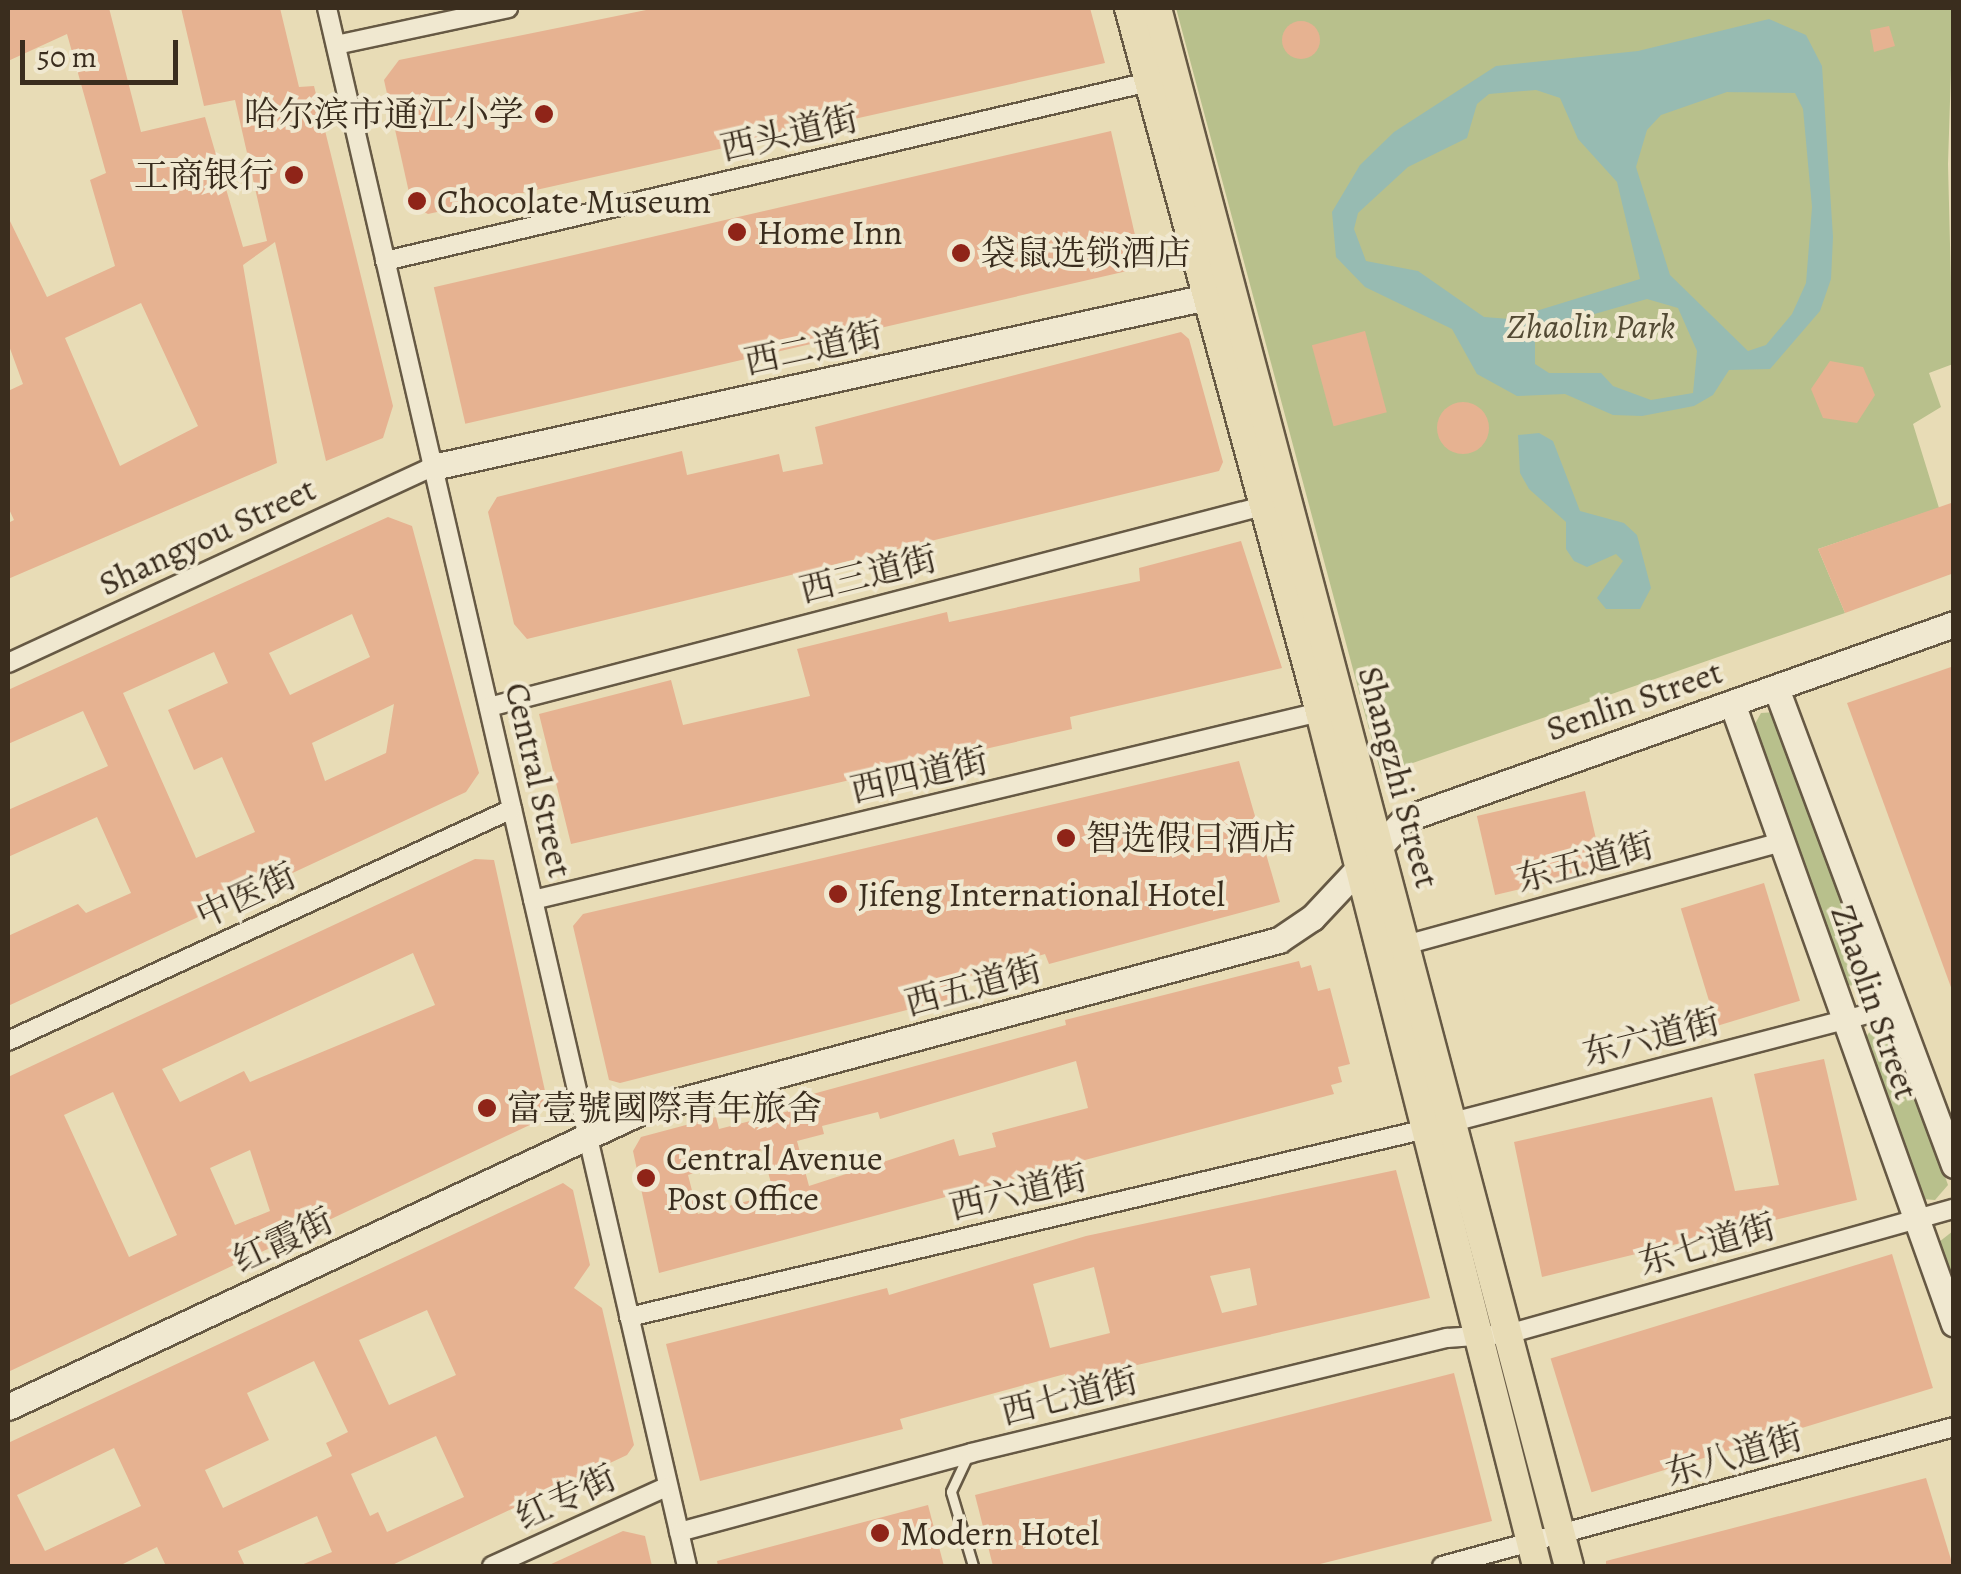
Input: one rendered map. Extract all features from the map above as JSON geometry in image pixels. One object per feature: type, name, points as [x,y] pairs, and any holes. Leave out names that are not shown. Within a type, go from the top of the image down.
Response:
[{"type":"main road","name":"Shangzhi Street","points":[[1130,8],[1320,712],[1422,1130],[1534,1555]]},
{"type":"main road","name":"Shangzhi Street","points":[[1157,8],[1569,1566]]},
{"type":"main road","name":"西二道街","points":[[433,468],[1207,298]]},
{"type":"main road","name":"Senlin Street","points":[[1358,872],[1405,819],[1954,624]]},
{"type":"main road","name":"Zhaolin Street","points":[[1776,688],[1954,1165]]},
{"type":"main road","name":"Zhaolin Street","points":[[1732,703],[1954,1324]]},
{"type":"main road","name":"西五道街","points":[[588,1137],[642,1111],[1279,940],[1358,872]]},
{"type":"main road","name":"红霞街","points":[[8,1407],[588,1137]]},
{"type":"street","name":"Central Street","points":[[327,8],[687,1566]]},
{"type":"street","points":[[336,45],[508,8]]},
{"type":"street","name":"西头道街","points":[[385,260],[1149,82]]},
{"type":"street","name":"Shangyou Street","points":[[8,663],[433,468]]},
{"type":"street","name":"西三道街","points":[[488,707],[1263,506]]},
{"type":"street","name":"西四道街","points":[[533,900],[1320,712]]},
{"type":"street","name":"中医街","points":[[8,1040],[512,809]]},
{"type":"street","name":"东五道街","points":[[1405,945],[1782,842]]},
{"type":"street","name":"东六道街","points":[[1422,1130],[1896,1007]]},
{"type":"street","name":"西六道街","points":[[629,1317],[1422,1130]]},
{"type":"street","name":"东七道街","points":[[1477,1340],[1954,1209]]},
{"type":"street","name":"西七道街","points":[[679,1532],[971,1452],[1446,1338],[1477,1340]]},
{"type":"street","name":"东八道街","points":[[1442,1566],[1534,1555],[1562,1538],[1954,1426]]},
{"type":"street","name":"红专街","points":[[492,1566],[668,1486]]},
{"type":"lane","points":[[971,1452],[955,1471],[951,1492],[973,1566]]},
{"type":"green space","name":"Zhaolin Park","points":[[1176,8],[1953,8],[1948,164],[1953,364],[1929,373],[1941,407],[1913,424],[1939,508],[1818,549],[1845,613],[1381,774]]},
{"type":"green space","points":[[1776,712],[1878,988],[1866,992],[1844,983],[1751,731],[1761,713]]},
{"type":"green space","points":[[1874,1027],[1895,1035],[1948,1185],[1935,1200],[1922,1199],[1863,1040]]},
{"type":"green space","points":[[1953,1231],[1953,1301],[1937,1256],[1939,1242]]},
{"type":"water","points":[[1769,19],[1806,35],[1822,66],[1833,237],[1831,279],[1820,311],[1770,369],[1729,370],[1713,395],[1694,406],[1642,416],[1613,415],[1565,394],[1517,396],[1477,374],[1452,329],[1365,287],[1336,257],[1332,212],[1360,165],[1394,132],[1496,66],[1638,51]],"holes":[[[1536,90],[1560,98],[1578,139],[1617,182],[1640,279],[1510,319],[1484,317],[1418,271],[1366,261],[1354,229],[1358,213],[1408,167],[1467,138],[1477,104],[1489,94]],[[1727,92],[1795,93],[1803,109],[1812,207],[1806,283],[1792,314],[1766,345],[1748,351],[1670,275],[1636,167],[1647,130],[1661,115]],[[1647,299],[1678,308],[1697,351],[1693,393],[1651,400],[1613,386],[1601,373],[1549,373],[1535,364],[1535,331]]]},
{"type":"water","points":[[1539,433],[1553,441],[1580,511],[1624,523],[1637,535],[1651,588],[1640,609],[1606,609],[1597,598],[1623,561],[1616,554],[1587,567],[1574,561],[1566,549],[1566,522],[1529,489],[1520,473],[1518,435]]},
{"type":"building","points":[[8,8],[109,8],[141,132],[205,117],[243,247],[267,241],[235,100],[204,106],[181,8],[280,8],[299,87],[314,86],[393,406],[383,438],[326,461],[275,242],[243,265],[277,463],[8,579],[8,523],[14,520],[8,507],[8,391],[23,384],[8,343],[8,217],[47,297],[115,266],[90,180],[106,173],[67,34],[8,61]],"holes":[[[141,303],[198,426],[120,466],[65,338]]]},
{"type":"building","points":[[656,8],[1090,8],[1105,63],[428,214],[412,206],[384,80],[399,60]]},
{"type":"building","points":[[1301,21],[1315,26],[1320,40],[1315,54],[1301,59],[1287,54],[1282,40],[1287,26]]},
{"type":"building","points":[[1889,26],[1895,46],[1874,52],[1870,30]]},
{"type":"building","points":[[1111,131],[1142,267],[465,424],[434,287]]},
{"type":"building","points":[[1365,331],[1387,412],[1334,426],[1312,345]]},
{"type":"building","points":[[1181,332],[1189,339],[1223,462],[1219,471],[527,639],[514,624],[488,512],[497,497],[682,451],[687,475],[779,454],[783,472],[823,464],[815,427]]},
{"type":"building","points":[[1830,361],[1863,367],[1875,395],[1857,423],[1823,418],[1811,389]]},
{"type":"building","points":[[1463,402],[1482,409],[1489,428],[1482,447],[1463,454],[1444,447],[1437,428],[1444,409]]},
{"type":"building","points":[[1954,502],[1954,573],[1845,613],[1818,549]]},
{"type":"building","points":[[388,517],[412,526],[479,773],[466,792],[8,1006],[8,936],[78,904],[86,913],[131,893],[97,817],[8,857],[8,810],[108,766],[83,711],[8,744],[8,690]],"holes":[[[352,614],[370,657],[290,695],[269,653]],[[214,652],[228,683],[168,710],[194,770],[222,757],[255,832],[196,858],[123,693]],[[394,704],[386,753],[325,781],[312,743]]]},
{"type":"building","points":[[1241,541],[1282,668],[1070,717],[1072,729],[571,844],[539,714],[671,680],[683,725],[810,696],[797,649],[947,612],[949,622],[1140,581],[1139,568]]},
{"type":"building","points":[[1954,666],[1954,989],[1952,990],[1847,703]]},
{"type":"building","points":[[1239,761],[1280,902],[1049,964],[1045,954],[950,982],[954,998],[620,1083],[609,1080],[573,926],[583,914]]},
{"type":"building","points":[[1585,791],[1603,870],[1495,895],[1477,816]]},
{"type":"building","points":[[475,859],[494,860],[547,1100],[534,1123],[8,1372],[8,1077]],"holes":[[[413,953],[435,1005],[250,1082],[244,1071],[180,1102],[162,1069]],[[113,1092],[177,1235],[129,1257],[64,1115]],[[250,1150],[270,1211],[235,1225],[210,1168]]]},
{"type":"building","points":[[1764,883],[1800,1001],[1717,1026],[1681,908]]},
{"type":"building","points":[[1299,961],[1301,968],[1311,965],[1318,991],[1330,988],[1350,1064],[1338,1067],[1342,1082],[1331,1085],[1334,1094],[659,1273],[633,1151],[641,1137],[716,1117],[719,1129],[789,1111],[787,1101],[1066,1025],[1065,1020]],"holes":[[[1076,1061],[1088,1108],[992,1133],[996,1147],[959,1156],[954,1139],[809,1186],[797,1141],[824,1134],[822,1126],[878,1112],[880,1119]],[[762,1150],[774,1194],[698,1214],[688,1175]]]},
{"type":"building","points":[[1824,1059],[1857,1200],[1542,1277],[1514,1142],[1712,1097],[1735,1191],[1779,1185],[1754,1074]]},
{"type":"building","points":[[1396,1170],[1430,1298],[1067,1381],[1065,1374],[900,1419],[903,1429],[700,1481],[666,1344],[887,1288],[889,1295],[1086,1236]],"holes":[[[1094,1267],[1110,1333],[1050,1348],[1033,1284]],[[1250,1268],[1257,1305],[1222,1313],[1210,1276]]]},
{"type":"building","points":[[563,1183],[573,1190],[590,1265],[574,1288],[602,1308],[634,1445],[627,1455],[390,1566],[299,1566],[332,1552],[317,1516],[238,1551],[245,1566],[166,1566],[157,1547],[119,1566],[8,1566],[8,1443]],"holes":[[[427,1310],[456,1375],[389,1405],[359,1340]],[[314,1361],[348,1432],[326,1443],[332,1456],[223,1508],[205,1470],[269,1440],[247,1393]],[[436,1436],[464,1497],[387,1532],[378,1512],[370,1516],[351,1474]],[[114,1448],[141,1506],[45,1551],[17,1495]]]},
{"type":"building","points":[[1892,1254],[1933,1388],[1592,1492],[1551,1358]]},
{"type":"building","points":[[1454,1373],[1492,1521],[1312,1566],[993,1566],[975,1495]]},
{"type":"building","points":[[1926,1478],[1953,1566],[1606,1566],[1606,1561]]},
{"type":"building","name":"Modern Hotel","points":[[928,1505],[944,1566],[718,1566],[717,1561]]},
{"type":"building","points":[[623,1531],[645,1536],[652,1566],[547,1566]]},
{"type":"place","name":"哈尔滨市通江小学","points":[[544,114]]},
{"type":"place","name":"工商银行","points":[[294,175]]},
{"type":"place","name":"Chocolate Museum","points":[[417,201]]},
{"type":"place","name":"Home Inn","points":[[737,232]]},
{"type":"place","name":"袋鼠选锁酒店","points":[[961,253]]},
{"type":"place","name":"智选假日酒店","points":[[1066,838]]},
{"type":"place","name":"Jifeng International Hotel","points":[[838,894]]},
{"type":"place","name":"富壹號國際青年旅舍","points":[[487,1108]]},
{"type":"place","name":"Central Avenue Post Office","points":[[646,1178]]},
{"type":"place","name":"Modern Hotel","points":[[880,1533]]}]
